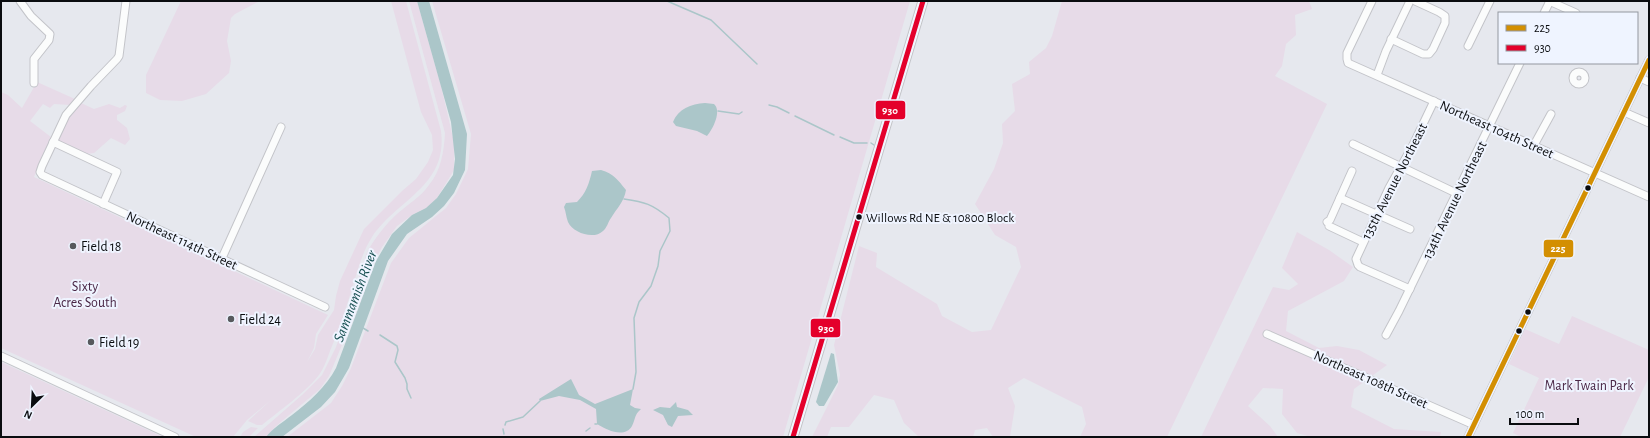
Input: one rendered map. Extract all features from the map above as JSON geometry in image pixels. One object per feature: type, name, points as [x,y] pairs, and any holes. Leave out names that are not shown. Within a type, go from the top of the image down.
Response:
[{"type":"main road","points":[[793,437],[923,1]]},
{"type":"street","points":[[20,1],[31,16],[50,34],[49,40],[34,59],[34,83]]},
{"type":"street","points":[[103,204],[117,172],[53,142],[66,115],[91,86],[117,60],[120,51],[125,1]]},
{"type":"street","name":"Northeast 104th Street","points":[[1372,1],[1347,53],[1348,63],[1649,197]]},
{"type":"street","points":[[1377,75],[1391,39],[1410,1]]},
{"type":"street","points":[[1391,39],[1423,54],[1429,54],[1433,49],[1445,23],[1444,16],[1439,12],[1415,1]]},
{"type":"street","points":[[1468,46],[1490,1]]},
{"type":"street","points":[[1544,12],[1550,1],[1574,12]]},
{"type":"street","points":[[1468,437],[1649,60]]},
{"type":"street","name":"134th Avenue Northeast","points":[[1386,335],[1410,290],[1456,192],[1520,64]]},
{"type":"street","points":[[1580,71],[1582,64]]},
{"type":"street","points":[[1640,78],[1649,82]]},
{"type":"street","name":"135th Avenue Northeast","points":[[1410,290],[1360,267],[1356,263],[1357,256],[1363,242],[1434,101]]},
{"type":"street","points":[[1624,112],[1649,123]]},
{"type":"street","points":[[1534,145],[1551,114]]},
{"type":"street","points":[[222,258],[281,127]]},
{"type":"street","name":"Northeast 114th Street","points":[[53,142],[40,172],[44,177],[222,258],[325,307]]},
{"type":"street","points":[[1353,144],[1456,192]]},
{"type":"street","points":[[1352,171],[1328,224],[1363,242]]},
{"type":"street","points":[[1340,198],[1410,229]]},
{"type":"street","name":"Northeast 108th Street","points":[[1267,334],[1474,425]]},
{"type":"street","points":[[1,356],[175,437]]},
{"type":"green space","points":[[181,1],[260,1],[235,14],[231,18],[227,41],[231,61],[229,73],[206,94],[182,101],[160,100],[146,93],[146,75]]},
{"type":"green space","name":"Sixty Acres South","points":[[391,1],[406,1],[441,131],[441,150],[437,165],[429,179],[383,224],[369,242],[324,366],[314,381],[300,394],[262,425],[257,425],[248,421],[271,400],[247,420],[233,437],[196,437],[1,348],[1,92],[8,95],[22,108],[37,82],[75,99],[70,105],[54,104],[50,108],[43,104],[30,121],[51,137],[34,177],[328,315],[316,334],[314,348],[307,362],[315,349],[318,335],[334,310],[340,281],[364,229],[416,179],[428,162],[433,150],[432,135],[421,112]]},
{"type":"green space","points":[[409,1],[417,1],[441,86],[454,142],[454,170],[437,198],[428,207],[412,215],[397,226],[382,247],[370,270],[359,304],[329,376],[320,389],[276,426],[266,437],[254,437],[302,395],[322,375],[336,347],[367,252],[388,223],[426,189],[439,167],[443,154],[445,133]]},
{"type":"green space","points":[[432,1],[910,1],[783,437],[287,437],[331,403],[351,368],[391,263],[409,238],[446,208],[456,194],[468,169],[471,134]]},
{"type":"green space","points":[[1062,1],[1309,1],[1312,9],[1295,15],[1296,35],[1286,44],[1282,66],[1275,76],[1327,104],[1167,437],[1080,437],[1086,424],[1082,407],[1024,378],[1008,388],[1015,406],[1010,437],[993,437],[987,428],[975,430],[973,437],[919,437],[904,423],[894,400],[874,395],[849,427],[831,427],[827,437],[812,437],[838,385],[840,375],[834,345],[859,246],[877,253],[876,267],[937,304],[942,316],[972,332],[991,330],[1021,267],[1016,247],[995,235],[975,204],[994,169],[1003,143],[1002,124],[1015,111],[1012,84],[1030,74],[1029,62],[1046,48],[1052,36]]},
{"type":"green space","points":[[81,103],[94,109],[109,104],[120,108],[125,105],[127,106],[125,111],[117,115],[117,120],[127,128],[130,139],[125,145],[111,138],[94,153],[86,154],[56,141],[69,115]]},
{"type":"green space","points":[[1297,232],[1329,250],[1353,267],[1344,281],[1288,311],[1286,331],[1319,348],[1337,346],[1359,350],[1387,365],[1354,389],[1351,407],[1394,429],[1441,432],[1440,437],[1311,437],[1297,433],[1282,414],[1283,389],[1263,388],[1248,406],[1270,426],[1278,437],[1201,437],[1273,287],[1289,290],[1298,284],[1282,268]]},
{"type":"green space","name":"Mark Twain Park","points":[[1572,316],[1649,350],[1649,377],[1620,437],[1521,437],[1513,433],[1539,378],[1509,364],[1525,329],[1559,344]]},
{"type":"green space","points":[[1,362],[163,437],[1,437]]},
{"type":"green space","points":[[251,427],[258,428],[249,437],[240,437],[243,432]]},
{"type":"water","points":[[417,1],[429,1],[467,134],[465,170],[454,193],[444,206],[432,217],[407,234],[388,261],[349,368],[335,392],[321,407],[282,437],[266,437],[311,399],[332,375],[336,368],[376,261],[392,234],[412,215],[426,208],[437,198],[453,175],[455,159],[451,122]]},
{"type":"water","points":[[705,103],[714,104],[717,111],[714,125],[707,136],[697,131],[676,126],[673,122],[675,117],[686,108]]},
{"type":"water","points":[[601,170],[609,173],[618,180],[626,190],[625,194],[604,230],[599,234],[594,235],[584,234],[574,229],[568,222],[564,207],[566,203],[577,202],[580,199],[587,188],[592,171]]},
{"type":"water","points":[[831,353],[834,354],[838,382],[824,406],[819,406],[816,402]]},
{"type":"water","points":[[571,379],[579,395],[595,404],[633,389],[630,405],[641,409],[636,415],[629,430],[625,432],[616,432],[601,427],[597,424],[596,409],[580,400],[559,396],[540,401],[539,399]]},
{"type":"water","points":[[676,402],[677,407],[688,410],[693,415],[678,416],[672,427],[668,425],[663,415],[653,410],[660,407],[670,408]]},
{"type":"waterway","points":[[667,1],[711,20],[757,64]]},
{"type":"waterway","points":[[769,105],[789,113]]},
{"type":"waterway","points":[[718,111],[739,114],[742,112]]},
{"type":"waterway","points":[[795,116],[834,135]]},
{"type":"waterway","points":[[840,137],[854,143],[867,143]]},
{"type":"waterway","points":[[624,199],[638,201],[658,210],[669,218],[670,231],[660,251],[658,266],[651,286],[639,302],[634,318],[636,372],[633,389]]},
{"type":"waterway","points":[[363,328],[368,331]]},
{"type":"waterway","points":[[380,335],[397,346],[398,350],[395,362],[405,378],[407,389],[411,398]]},
{"type":"waterway","points":[[505,425],[506,422],[523,417],[540,401]]},
{"type":"waterway","points":[[586,431],[590,428]]},
{"type":"waterway","points":[[503,429],[504,434]]},
{"type":"transit line","name":"930","points":[[793,437],[923,1]]},
{"type":"transit line","name":"225","points":[[1468,437],[1649,60]]},
{"type":"place","name":"Willows Rd NE & 10800 Block","points":[[859,217]]},
{"type":"place","name":"Field 18","points":[[73,246]]},
{"type":"place","name":"Field 24","points":[[231,319]]},
{"type":"place","name":"Field 19","points":[[91,342]]},
{"type":"water label","name":"Sammamish River","points":[[355,296]]}]
